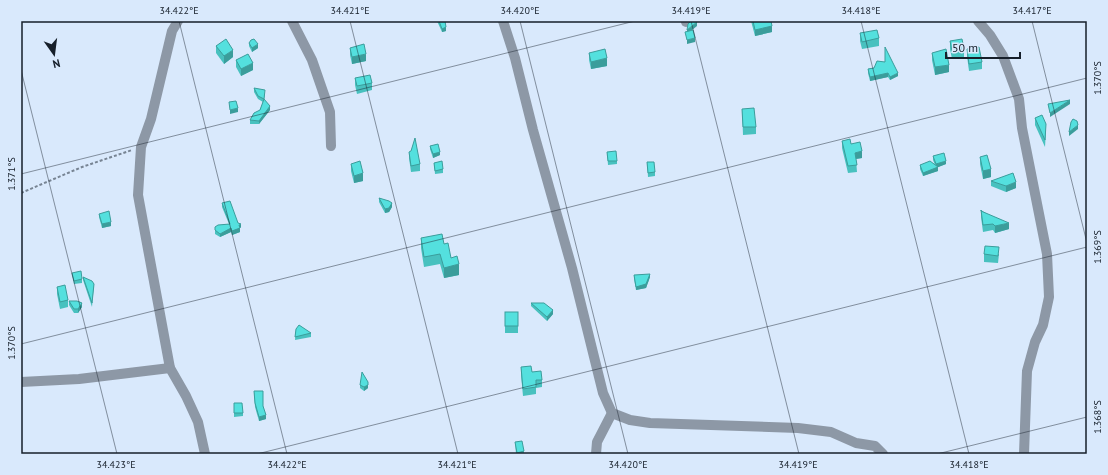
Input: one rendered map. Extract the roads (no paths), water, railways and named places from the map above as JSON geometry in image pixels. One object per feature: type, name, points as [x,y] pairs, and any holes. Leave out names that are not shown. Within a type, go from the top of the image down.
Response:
[{"type":"street","points":[[178,21],[172,31],[151,119],[141,148],[138,195],[170,368],[186,396],[198,422],[205,454]]},
{"type":"street","points":[[292,21],[312,60],[330,112],[331,146]]},
{"type":"street","points":[[503,21],[515,58],[533,130],[570,260],[603,393],[612,413],[630,420],[650,423],[798,428],[831,432],[856,443],[875,446],[883,454]]},
{"type":"street","points":[[978,21],[990,35],[1003,56],[1019,99],[1022,128],[1047,254],[1049,297],[1043,325],[1035,342],[1027,371],[1024,454]]},
{"type":"street","points":[[21,382],[79,379],[170,368]]},
{"type":"street","points":[[596,454],[597,442],[612,413]]}]
